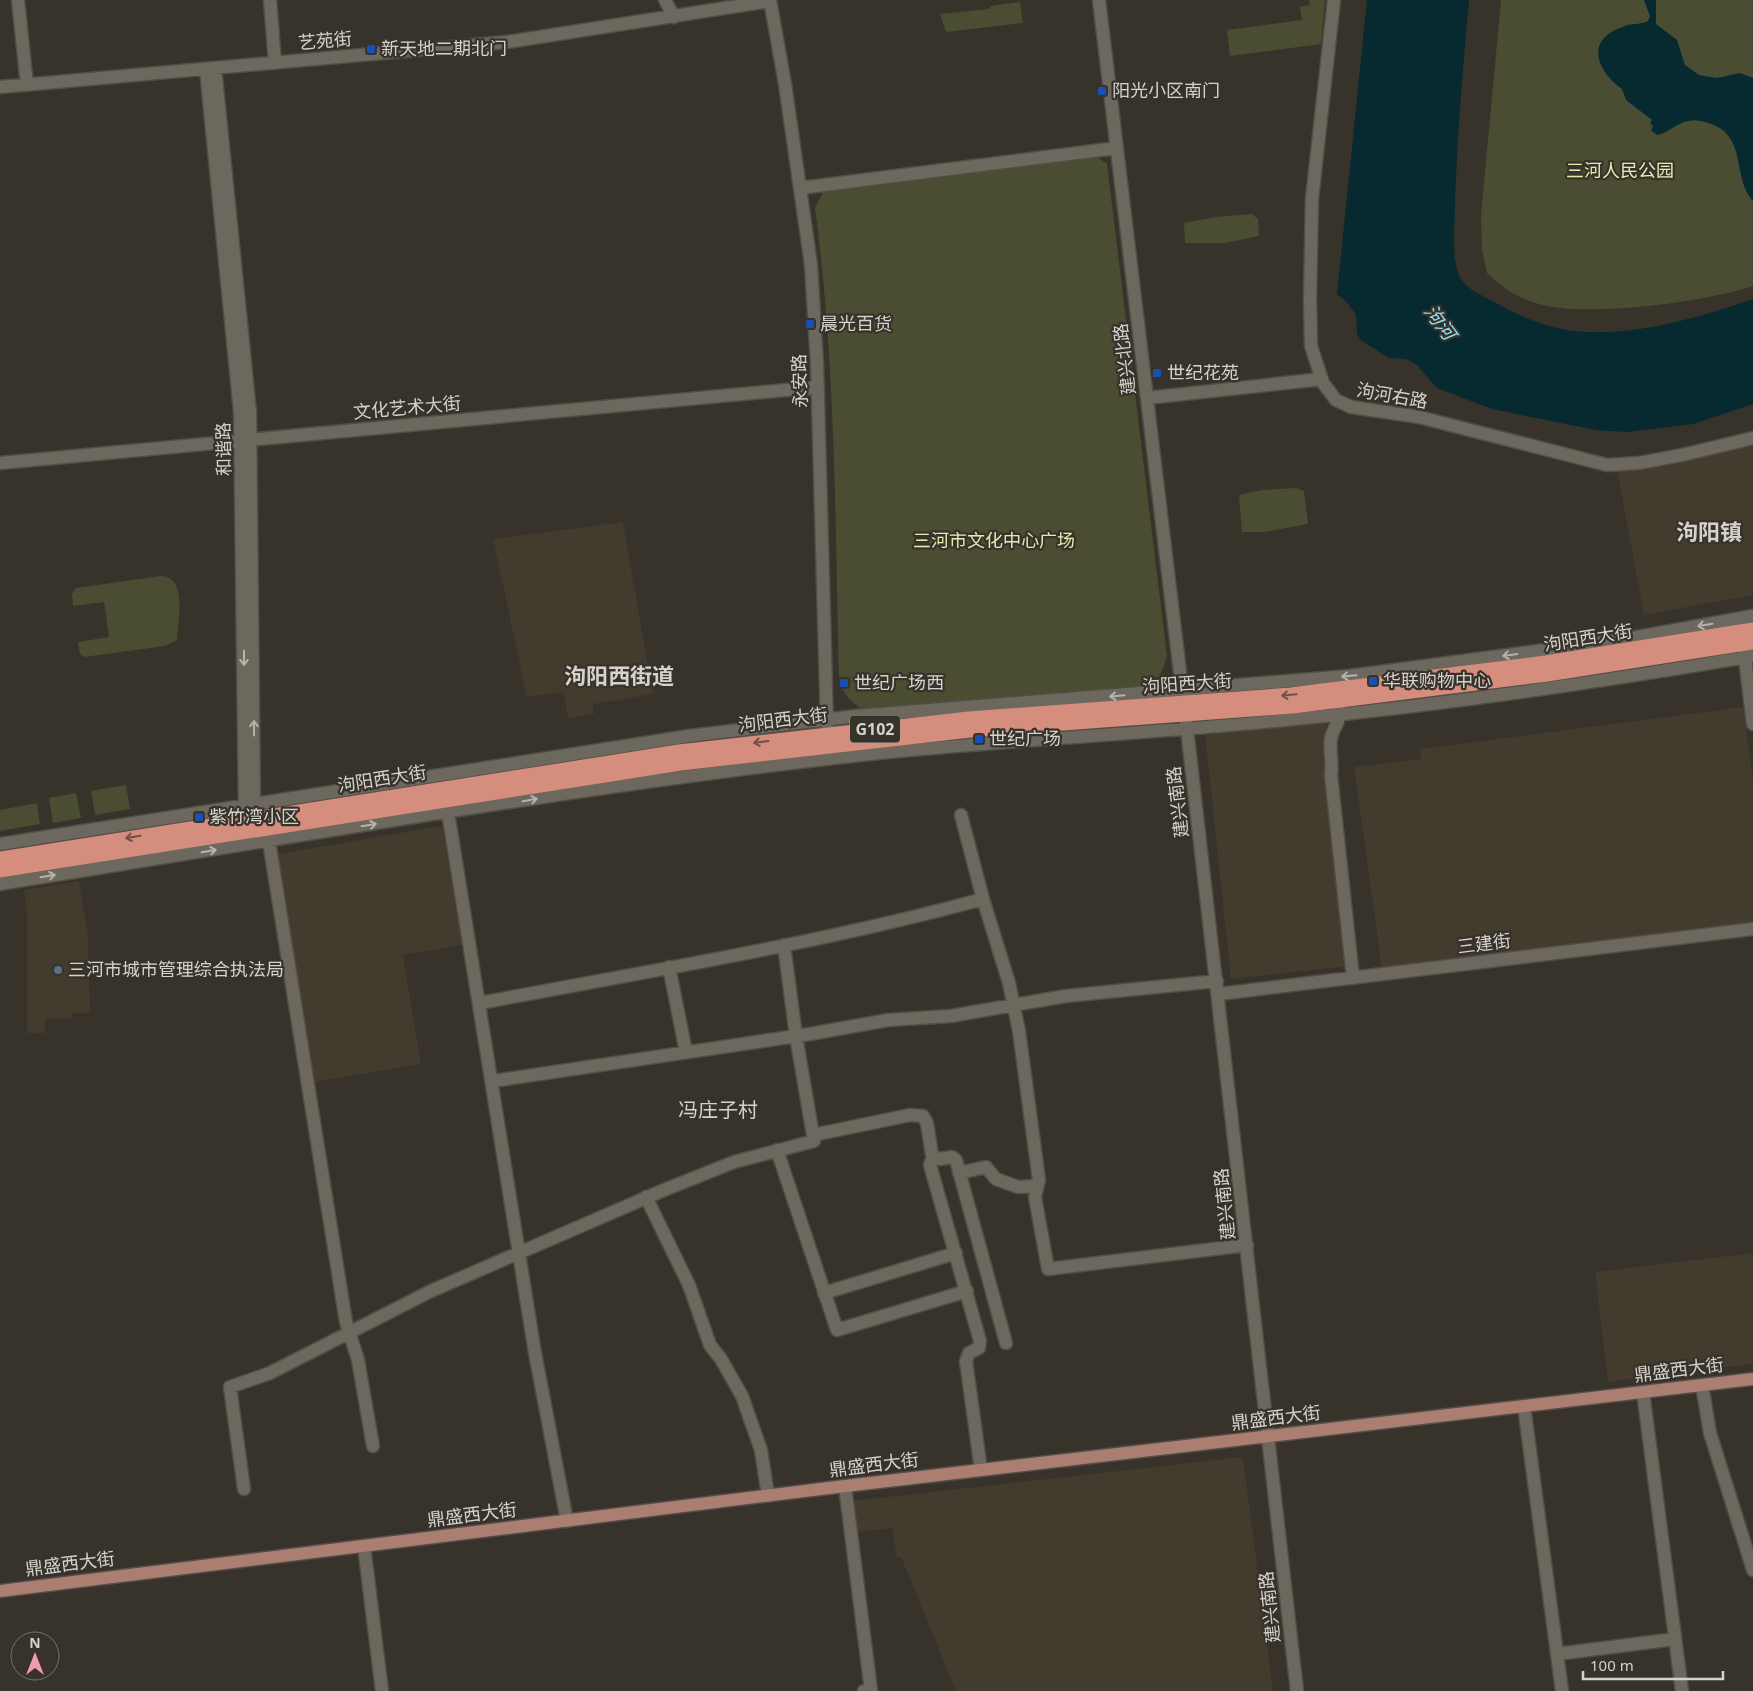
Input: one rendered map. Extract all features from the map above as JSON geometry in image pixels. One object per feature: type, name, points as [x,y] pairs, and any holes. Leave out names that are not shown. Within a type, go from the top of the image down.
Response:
[{"type":"highway","name":"泃阳西大街","points":[[0,870],[254,822],[447,806],[681,763],[863,741],[1184,709],[1546,663],[1753,630]]},
{"type":"highway","name":"泃阳西大街","points":[[0,859],[254,822],[827,727],[1184,709],[1339,707],[1547,674],[1748,650]]},
{"type":"main road","name":"鼎盛西大街","points":[[0,1590],[845,1486],[1753,1379]]},
{"type":"street","points":[[18,0],[27,85]]},
{"type":"street","points":[[270,0],[275,62]]},
{"type":"street","points":[[665,0],[674,17]]},
{"type":"street","name":"艺苑街","points":[[0,87],[507,42],[674,17],[770,0]]},
{"type":"street","name":"永安路","points":[[770,0],[811,265],[818,388],[827,727]]},
{"type":"street","name":"建兴北路","points":[[1099,0],[1184,709]]},
{"type":"street","name":"泃河右路","points":[[1334,0],[1312,199],[1310,242],[1311,346],[1322,379],[1336,400],[1351,407],[1419,417],[1606,465],[1625,465],[1673,457],[1753,438]]},
{"type":"street","name":"和谐路","points":[[210,68],[222,214],[246,440],[254,822],[346,1322],[358,1360],[373,1446]]},
{"type":"street","points":[[800,188],[1117,148]]},
{"type":"street","points":[[1147,398],[1322,379]]},
{"type":"street","name":"文化艺术大街","points":[[0,463],[818,388]]},
{"type":"street","points":[[1184,709],[1349,676],[1620,640],[1753,616]]},
{"type":"street","points":[[1748,650],[1753,724]]},
{"type":"street","points":[[1339,707],[1340,719],[1331,740],[1331,775],[1353,978]]},
{"type":"street","name":"建兴南路","points":[[1184,709],[1219,994],[1297,1691]]},
{"type":"street","points":[[447,806],[493,1081],[535,1353],[567,1521]]},
{"type":"street","points":[[961,815],[982,899],[1010,983],[1039,1180],[1035,1197],[1048,1268],[1247,1245]]},
{"type":"street","points":[[0,844],[254,822]]},
{"type":"street","points":[[0,884],[254,822]]},
{"type":"street","points":[[480,1003],[784,945],[917,916],[982,899]]},
{"type":"street","name":"三建街","points":[[1219,994],[1753,929]]},
{"type":"street","points":[[244,1489],[230,1387],[270,1373],[350,1334],[431,1291],[646,1197],[734,1162],[814,1140],[796,1036],[784,945]]},
{"type":"street","points":[[669,967],[686,1052]]},
{"type":"street","points":[[493,1081],[796,1036],[888,1020],[951,1016],[1066,996],[1217,981]]},
{"type":"street","points":[[813,1135],[910,1115],[921,1115],[928,1123],[929,1144],[933,1157],[930,1165],[980,1340],[979,1348],[969,1353],[966,1361],[981,1470]]},
{"type":"street","points":[[777,1150],[837,1330],[967,1291]]},
{"type":"street","points":[[933,1157],[955,1158],[1006,1343]]},
{"type":"street","points":[[960,1173],[986,1167],[996,1179],[1018,1186],[1038,1186]]},
{"type":"street","points":[[646,1197],[689,1285],[710,1345],[722,1359],[742,1396],[761,1450],[768,1496]]},
{"type":"street","points":[[824,1293],[956,1253]]},
{"type":"street","points":[[1702,1385],[1710,1433],[1752,1565]]},
{"type":"street","points":[[1643,1392],[1682,1691]]},
{"type":"street","points":[[1524,1406],[1562,1691]]},
{"type":"street","points":[[845,1486],[872,1690],[864,1691]]},
{"type":"street","points":[[364,1546],[382,1691]]},
{"type":"street","points":[[1557,1654],[1675,1639]]},
{"type":"shaded area","points":[[1753,446],[1753,595],[1644,615],[1617,470]]},
{"type":"shaded area","points":[[623,522],[653,694],[593,704],[594,714],[568,718],[564,692],[527,697],[493,539]]},
{"type":"shaded area","points":[[1743,707],[1753,780],[1753,923],[1382,970],[1354,767],[1421,759],[1420,749]]},
{"type":"shaded area","points":[[1325,722],[1349,966],[1231,979],[1205,735]]},
{"type":"shaded area","points":[[442,826],[462,945],[403,955],[421,1064],[315,1082],[277,854]]},
{"type":"shaded area","name":"三河市城市管理综合执法局","points":[[79,881],[88,936],[90,1013],[72,1013],[71,1018],[45,1019],[45,1033],[27,1033],[27,913],[24,890]]},
{"type":"shaded area","points":[[1753,1253],[1753,1364],[1608,1382],[1595,1272]]},
{"type":"shaded area","points":[[1243,1457],[1273,1691],[956,1691],[901,1557],[897,1558],[892,1528],[855,1532],[852,1501]]},
{"type":"green space","points":[[1309,0],[1325,0],[1321,44],[1230,56],[1227,30],[1302,20],[1300,7],[1310,5]]},
{"type":"green space","name":"三河人民公园","points":[[1501,0],[1753,0],[1753,286],[1706,298],[1646,306],[1615,309],[1559,308],[1524,299],[1498,283],[1487,273],[1482,250],[1481,215]]},
{"type":"green space","points":[[1020,2],[1023,23],[946,32],[940,14],[989,9],[991,6]]},
{"type":"green space","name":"三河市文化中心广场","points":[[1097,157],[1107,164],[1167,656],[1162,671],[1155,683],[1147,690],[860,708],[846,695],[839,679],[831,384],[822,267],[815,208],[823,192]]},
{"type":"green space","points":[[1252,214],[1258,219],[1259,236],[1225,243],[1185,243],[1184,223],[1216,217]]},
{"type":"green space","points":[[1296,488],[1304,491],[1308,524],[1264,532],[1242,532],[1239,495],[1262,490]]},
{"type":"green space","points":[[161,576],[169,578],[175,584],[178,592],[180,601],[177,640],[165,646],[84,657],[80,654],[78,642],[109,637],[104,602],[73,606],[72,594],[76,588]]},
{"type":"green space","points":[[126,785],[130,809],[95,815],[91,791]]},
{"type":"green space","points":[[76,793],[81,818],[53,823],[49,798]]},
{"type":"green space","points":[[37,803],[40,824],[0,831],[0,810]]},
{"type":"water","name":"泃河","points":[[1367,0],[1469,0],[1459,128],[1454,240],[1455,258],[1461,280],[1479,294],[1532,320],[1557,328],[1581,332],[1631,330],[1656,326],[1682,321],[1753,299],[1753,404],[1693,424],[1627,432],[1596,430],[1492,409],[1437,388],[1416,364],[1406,359],[1389,358],[1359,339],[1356,315],[1346,301],[1337,294]]},
{"type":"water","points":[[1644,0],[1656,0],[1656,24],[1677,40],[1685,65],[1699,75],[1717,78],[1740,73],[1753,78],[1753,201],[1743,181],[1735,149],[1731,140],[1724,132],[1714,125],[1691,120],[1657,135],[1651,130],[1653,126],[1650,123],[1652,120],[1626,100],[1622,89],[1606,73],[1601,64],[1598,55],[1599,47],[1604,39],[1612,32],[1625,26],[1648,21],[1650,16]]},
{"type":"place","name":"新天地二期北门","points":[[371,49]]},
{"type":"place","name":"阳光小区南门","points":[[1102,91]]},
{"type":"place","name":"晨光百货","points":[[810,324]]},
{"type":"place","name":"世纪花苑","points":[[1157,373]]},
{"type":"place","name":"华联购物中心","points":[[1373,681]]},
{"type":"place","name":"世纪广场西","points":[[844,683]]},
{"type":"place","name":"世纪广场","points":[[979,739]]},
{"type":"place","name":"紫竹湾小区","points":[[199,817]]},
{"type":"place","name":"三河市城市管理综合执法局","points":[[58,970]]},
{"type":"district","name":"泃阳镇","points":[[1709,532]]},
{"type":"district","name":"泃阳西街道","points":[[619,676]]},
{"type":"district","name":"冯庄子村","points":[[718,1110]]}]
